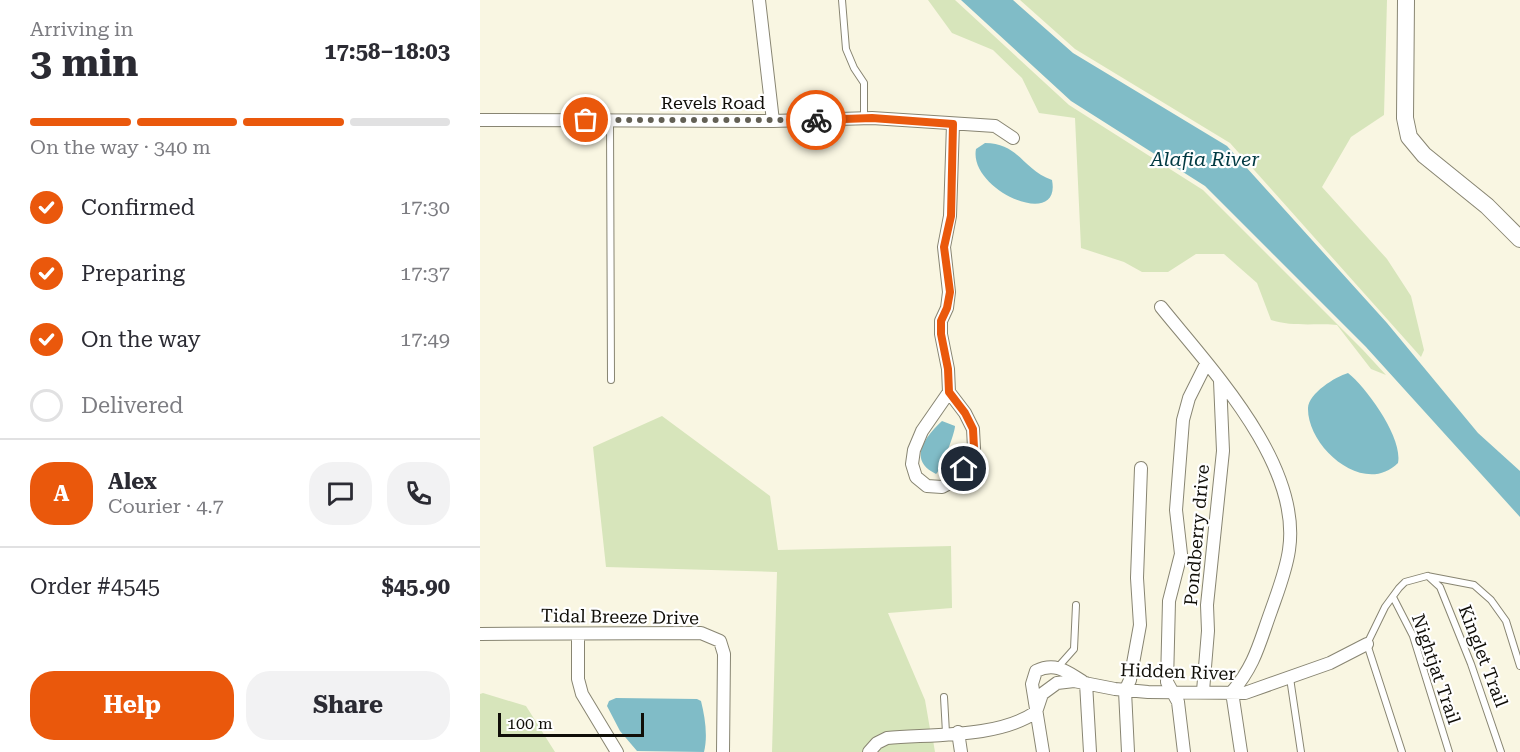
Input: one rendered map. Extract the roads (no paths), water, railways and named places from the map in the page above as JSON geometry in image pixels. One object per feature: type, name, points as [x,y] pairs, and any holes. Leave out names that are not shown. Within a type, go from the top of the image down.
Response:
[{"type":"street","points":[[759,0],[773,121]]},
{"type":"street","points":[[1406,0],[1405,118],[1409,137],[1424,155],[1487,206],[1520,239]]},
{"type":"street","name":"Revels Road","points":[[480,120],[773,121],[864,118],[995,126],[1013,138]]},
{"type":"street","points":[[949,392],[922,431],[914,450],[912,464],[916,477],[927,486],[942,487],[957,479],[974,448],[973,429],[965,413],[949,392],[948,369],[941,334],[941,321],[947,308],[950,292],[944,247],[951,216],[953,124]]},
{"type":"street","points":[[1161,307],[1250,420],[1277,474],[1287,509],[1289,548],[1283,575],[1255,662],[1232,692],[1241,752]]},
{"type":"street","points":[[1184,752],[1178,702],[1167,682],[1169,601],[1181,554],[1176,510],[1183,420],[1189,398],[1206,364]]},
{"type":"street","name":"Pondberry drive","points":[[1203,692],[1208,631],[1207,605],[1223,451],[1220,381]]},
{"type":"street","points":[[1128,752],[1125,691],[1130,680],[1140,625],[1137,578],[1141,468]]},
{"type":"street","name":"Tidal Breeze Drive","points":[[480,634],[701,633],[720,641],[724,654],[723,752]]},
{"type":"street","points":[[578,634],[578,679],[582,694],[617,752]]},
{"type":"street","name":"Hidden River","points":[[1036,712],[1042,694],[1051,685],[1065,681],[1125,691],[1245,693],[1330,663],[1367,644]]},
{"type":"street","points":[[1043,752],[1032,684],[1036,671],[1047,666],[1058,667]]},
{"type":"street","name":"Hidden River","points":[[1058,667],[1086,683]]},
{"type":"street","points":[[1086,683],[1090,752]]},
{"type":"street","points":[[869,752],[877,743],[887,738],[998,728],[1019,722],[1036,712]]},
{"type":"street","points":[[952,733],[961,752]]},
{"type":"lane","points":[[842,0],[846,49],[854,68],[864,82],[864,118]]},
{"type":"lane","points":[[610,120],[610,380]]},
{"type":"lane","points":[[1402,752],[1367,644],[1393,597],[1405,582],[1427,576],[1474,585],[1506,621],[1520,666]]},
{"type":"lane","name":"Kinglet Trail","points":[[1427,576],[1440,587],[1471,664],[1501,752]]},
{"type":"lane","name":"Nightjat Trail","points":[[1393,597],[1413,636],[1449,752]]},
{"type":"lane","points":[[1058,667],[1074,650],[1076,605]]},
{"type":"lane","points":[[1290,678],[1301,752]]},
{"type":"lane","points":[[944,697],[952,733]]},
{"type":"water","name":"Alafia River","points":[[961,0],[1013,0],[1073,53],[1227,146],[1387,323],[1478,433],[1520,471],[1520,517],[1366,347],[1205,186],[1071,101]]},
{"type":"water","points":[[985,143],[1006,147],[1042,176],[1052,180],[1051,195],[1043,202],[1030,203],[1015,199],[999,190],[986,178],[977,164],[976,149]]},
{"type":"water","points":[[1348,373],[1373,401],[1395,440],[1398,463],[1384,472],[1369,474],[1354,471],[1340,463],[1327,452],[1310,423],[1309,402],[1330,382]]},
{"type":"water","points":[[942,421],[955,426],[953,436],[936,474],[922,462],[921,455],[925,441]]},
{"type":"water","points":[[616,698],[697,699],[701,701],[706,726],[704,752],[637,751],[620,731],[607,706],[609,701]]}]
